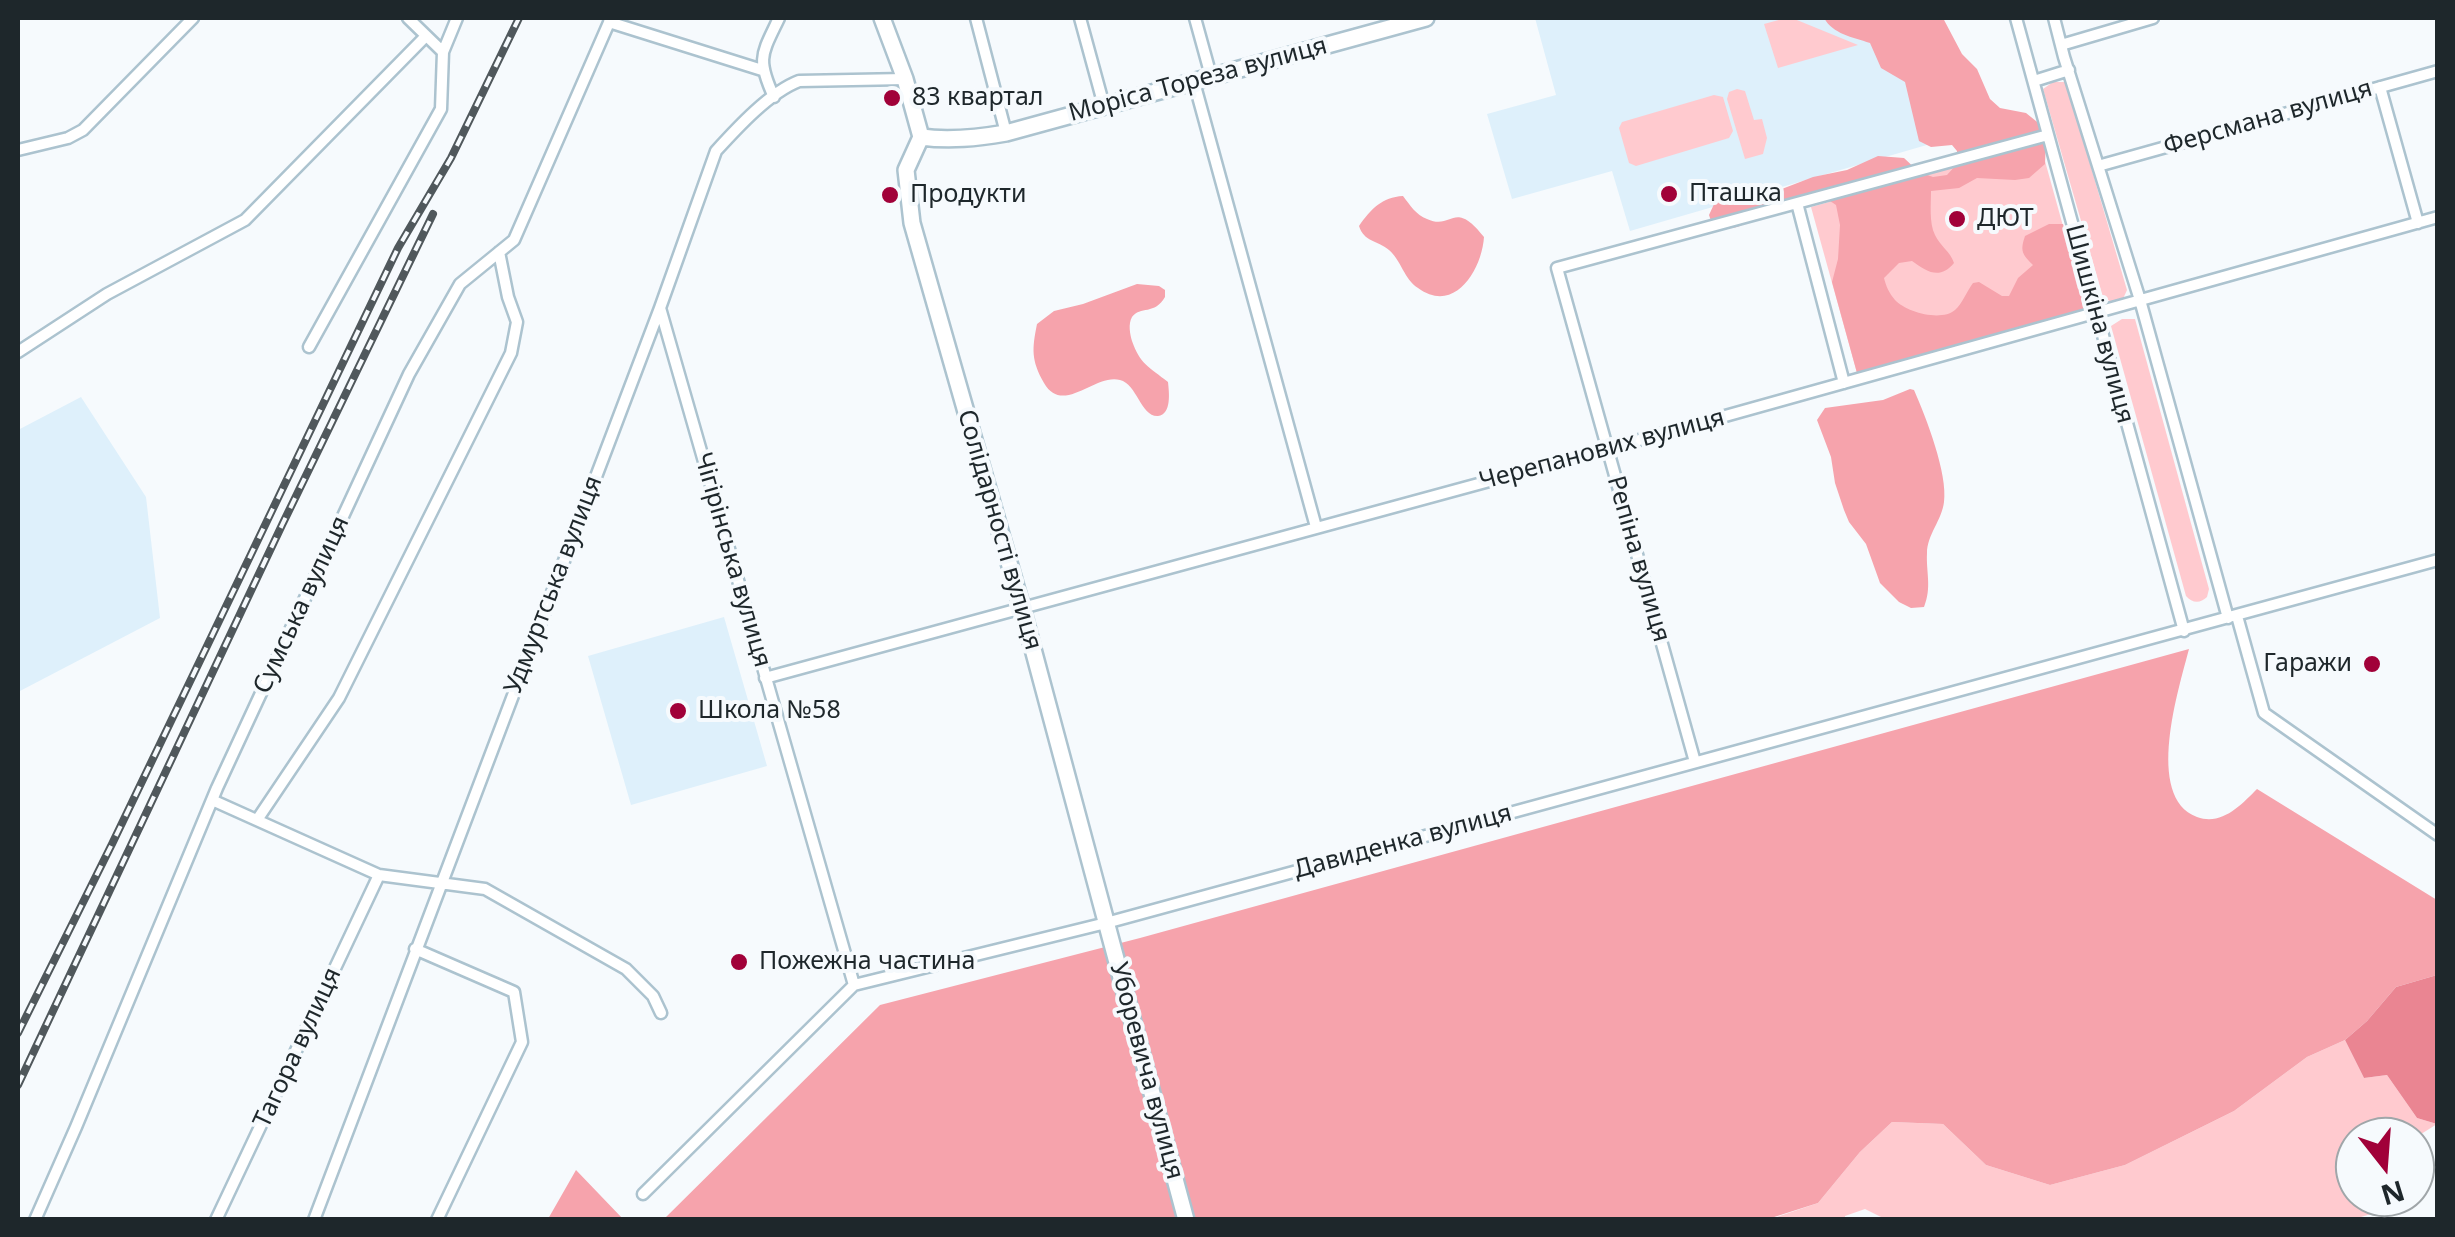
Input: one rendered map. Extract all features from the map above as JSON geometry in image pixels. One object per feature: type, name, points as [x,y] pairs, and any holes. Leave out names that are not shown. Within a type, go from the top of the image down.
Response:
[{"type":"street","points":[[18,150],[68,138],[83,130],[192,18]]},
{"type":"street","points":[[408,18],[443,52]]},
{"type":"street","points":[[309,347],[441,109],[443,52],[457,18]]},
{"type":"street","points":[[774,97],[762,70],[763,51],[779,18]]},
{"type":"street","points":[[882,18],[920,137]]},
{"type":"street","points":[[976,18],[1006,133]]},
{"type":"street","points":[[1080,18],[1104,106]]},
{"type":"street","points":[[1195,18],[1211,76]]},
{"type":"street","name":"Моріса Тореза вулиця","points":[[920,137],[968,139],[1006,133],[1426,18]]},
{"type":"street","name":"Шишкiна вулиця","points":[[2016,18],[2184,631]]},
{"type":"street","points":[[2054,18],[2232,617],[2264,712],[2438,835]]},
{"type":"street","points":[[2061,45],[2153,18]]},
{"type":"street","points":[[610,20],[762,70]]},
{"type":"street","name":"Сумська вулиця","points":[[35,1220],[212,800],[409,374],[460,284],[514,240],[610,20]]},
{"type":"street","points":[[18,352],[106,294],[245,220],[426,36]]},
{"type":"street","points":[[2034,80],[2069,70]]},
{"type":"street","name":"Ферсмана вулиця","points":[[2098,166],[2438,71]]},
{"type":"street","name":"Удмуртська вулиця","points":[[314,1220],[716,151],[774,97],[799,81],[904,79]]},
{"type":"street","points":[[1194,82],[1316,528]]},
{"type":"street","points":[[2380,87],[2418,222]]},
{"type":"street","name":"Репiна вулиця","points":[[1695,762],[1557,268],[2048,135]]},
{"type":"street","name":"Солідарності вулиця","points":[[920,137],[906,170],[912,224],[1022,608],[1106,923]]},
{"type":"street","points":[[1797,203],[1844,382]]},
{"type":"street","name":"Черепанових вулиця","points":[[765,678],[2438,217]]},
{"type":"street","points":[[256,820],[339,698],[511,353],[517,322],[499,252]]},
{"type":"street","name":"Чiгiрiнська вулиця","points":[[660,308],[854,985]]},
{"type":"street","name":"Давиденка вулиця","points":[[854,985],[1106,923],[2438,560]]},
{"type":"street","points":[[212,800],[379,876],[485,889],[626,969],[653,996],[661,1013]]},
{"type":"street","name":"Тагора вулиця","points":[[216,1220],[379,876]]},
{"type":"street","name":"Уборевича вулиця","points":[[1106,923],[1186,1220]]},
{"type":"street","points":[[415,950],[514,992],[522,1042],[437,1220]]},
{"type":"street","points":[[643,1194],[854,985]]},
{"type":"shaded area","points":[[1535,18],[1909,18],[1944,140],[1630,231],[1612,171],[1512,199],[1487,114],[1556,95]]},
{"type":"shaded area","points":[[1786,18],[1858,45],[1778,68],[1764,24]]},
{"type":"shaded area","points":[[1824,18],[1943,18],[1962,54],[1977,69],[1990,99],[2000,108],[2026,113],[2041,125],[2046,137],[2045,164],[2029,178],[1977,178],[1959,188],[1931,191],[1933,230],[1954,263],[1939,273],[1912,261],[1899,263],[1884,278],[1895,300],[1915,312],[1941,315],[1958,307],[1973,283],[2009,296],[2018,278],[2033,265],[2023,252],[2025,236],[2049,224],[2063,224],[2086,309],[1857,373],[1832,282],[1840,225],[1836,205],[1816,196],[1805,196],[1784,201],[1737,227],[1725,228],[1711,221],[1709,215],[1715,202],[1728,202],[1752,192],[1774,192],[1813,177],[1847,170],[1878,156],[1904,158],[1919,172],[1933,177],[1947,175],[1956,165],[1957,151],[1952,145],[1931,147],[1919,141],[1905,82],[1881,68],[1870,43],[1838,31]]},
{"type":"shaded area","points":[[2053,82],[2066,82],[2127,290],[2122,301],[2113,303],[2103,297],[2043,89]]},
{"type":"shaded area","points":[[1745,91],[1754,120],[1762,119],[1767,138],[1763,154],[1745,159],[1727,99],[1729,92]]},
{"type":"shaded area","points":[[1714,95],[1723,97],[1733,131],[1729,138],[1636,166],[1629,163],[1619,128],[1622,122]]},
{"type":"shaded area","points":[[2040,143],[2086,309],[1857,373],[1811,207]]},
{"type":"shaded area","points":[[1403,196],[1423,217],[1436,222],[1466,219],[1484,237],[1472,274],[1455,292],[1431,295],[1418,288],[1389,250],[1361,231],[1359,226],[1378,205]]},
{"type":"shaded area","points":[[1137,284],[1165,290],[1161,303],[1135,314],[1130,326],[1138,355],[1168,382],[1166,411],[1152,415],[1131,387],[1120,380],[1100,382],[1070,395],[1052,392],[1035,361],[1037,324],[1054,311]]},
{"type":"shaded area","points":[[2122,319],[2135,319],[2209,589],[2207,597],[2199,602],[2186,596],[2111,326]]},
{"type":"shaded area","points":[[1914,390],[1930,430],[1944,490],[1943,509],[1928,546],[1926,600],[1924,607],[1911,608],[1880,583],[1866,544],[1849,522],[1817,420],[1825,408],[1883,400]]},
{"type":"shaded area","points":[[81,397],[146,497],[160,618],[18,692],[18,430]]},
{"type":"shaded area","name":"Школа №58","points":[[724,617],[767,766],[631,805],[588,656]]},
{"type":"shaded area","points":[[2189,649],[2169,740],[2172,788],[2181,806],[2197,817],[2215,819],[2230,812],[2257,789],[2437,900],[2437,975],[2396,987],[2345,1040],[2307,1057],[2234,1111],[2125,1165],[2050,1185],[1986,1165],[1943,1124],[1892,1122],[1860,1152],[1818,1203],[1768,1219],[663,1220],[880,1005],[1140,938]]},
{"type":"shaded area","points":[[2437,975],[2438,1124],[2435,1117],[2416,1117],[2387,1075],[2364,1078],[2345,1040],[2396,987]]},
{"type":"shaded area","points":[[2345,1040],[2364,1078],[2387,1075],[2416,1117],[2335,1117],[2335,1217],[2361,1217],[1887,1220],[1865,1209],[1845,1219],[1768,1220],[1818,1203],[1860,1152],[1892,1122],[1943,1124],[1986,1165],[2050,1185],[2125,1165],[2234,1111],[2307,1057]]},
{"type":"shaded area","points":[[576,1170],[623,1219],[548,1219]]},
{"type":"railway","points":[[18,1033],[398,248],[451,158],[519,18]]},
{"type":"railway","points":[[18,1085],[433,214]]},
{"type":"place","name":"83 квартал","points":[[892,98]]},
{"type":"place","name":"Пташка","points":[[1669,194]]},
{"type":"place","name":"Продукти","points":[[890,195]]},
{"type":"place","name":"ДЮТ","points":[[1957,219]]},
{"type":"place","name":"Гаражи","points":[[2372,664]]},
{"type":"place","name":"Школа №58","points":[[678,711]]},
{"type":"place","name":"Пожежна частина","points":[[739,962]]}]
